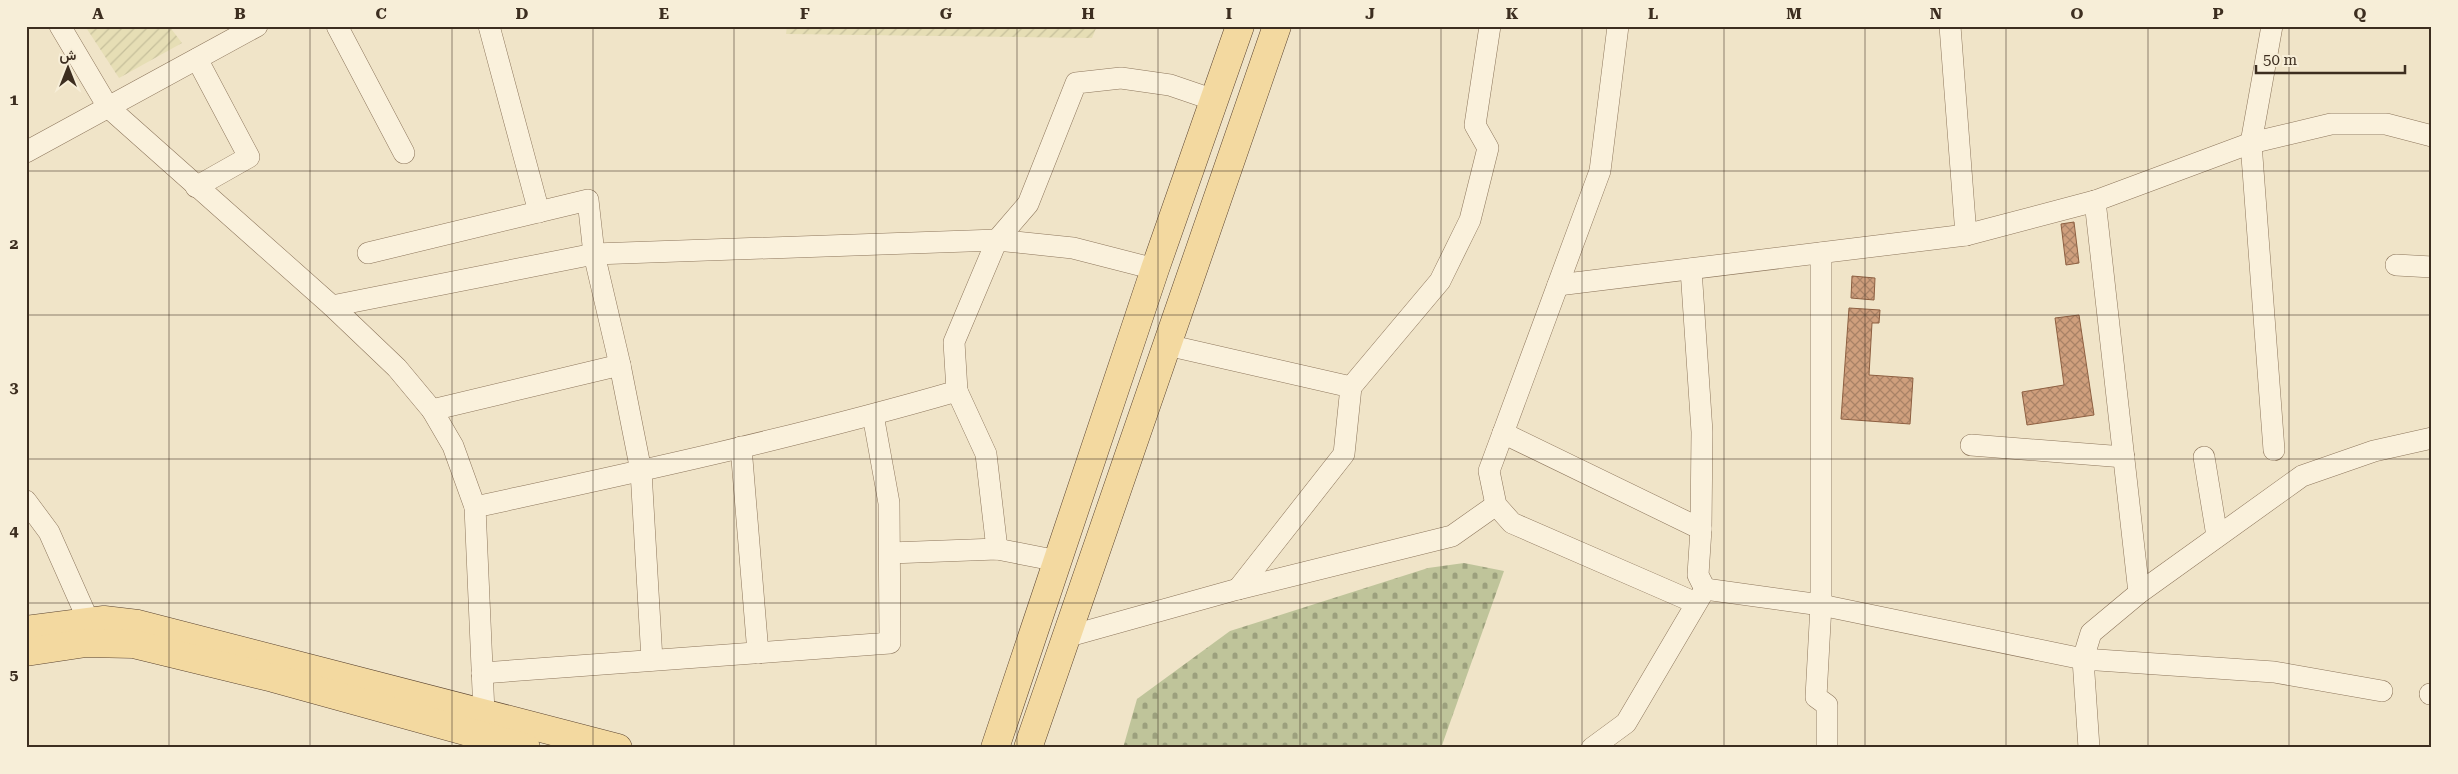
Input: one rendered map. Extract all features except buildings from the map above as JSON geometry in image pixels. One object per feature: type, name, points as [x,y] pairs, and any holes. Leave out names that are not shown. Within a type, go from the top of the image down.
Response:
[{"type":"main road","points":[[995,748],[1155,269],[1240,26]]},
{"type":"main road","points":[[1028,748],[1278,26]]},
{"type":"main road","points":[[26,630],[104,620],[138,624],[618,748]]},
{"type":"main road","points":[[26,652],[86,643],[133,644],[274,678],[526,748]]},
{"type":"street","points":[[60,26],[108,107],[332,306],[397,368],[432,410],[453,446],[475,506],[484,713]]},
{"type":"street","points":[[26,152],[257,26]]},
{"type":"street","points":[[336,26],[404,153]]},
{"type":"street","points":[[489,26],[539,212]]},
{"type":"street","points":[[1238,589],[1344,454],[1351,387],[1440,281],[1470,220],[1488,148],[1475,125],[1490,26]]},
{"type":"street","points":[[1618,26],[1600,171],[1489,471],[1496,505],[1512,523],[1701,596],[1821,605],[2083,660],[2274,672],[2382,691]]},
{"type":"street","points":[[1950,26],[1966,234]]},
{"type":"street","points":[[2272,26],[2251,143],[2274,450]]},
{"type":"street","points":[[196,186],[249,157],[197,59]]},
{"type":"street","points":[[997,549],[986,454],[957,391],[954,342],[997,240],[1028,204],[1076,83],[1121,78],[1170,85],[1214,100]]},
{"type":"street","points":[[1558,285],[1966,234],[2095,201],[2251,143],[2331,124],[2386,124],[2432,136]]},
{"type":"street","points":[[368,253],[588,200],[594,254],[620,365],[641,471],[652,660]]},
{"type":"street","points":[[2095,201],[2139,593]]},
{"type":"street","points":[[332,306],[594,254],[997,240],[1073,248],[1155,269]]},
{"type":"street","points":[[1821,253],[1821,605],[1816,697],[1827,704],[1828,748]]},
{"type":"street","points":[[2396,265],[2432,267]]},
{"type":"street","points":[[1592,748],[1626,723],[1701,596],[1698,575],[1701,529],[1702,432],[1691,269]]},
{"type":"street","points":[[1167,345],[1351,387]]},
{"type":"street","points":[[432,410],[620,365]]},
{"type":"street","points":[[475,506],[641,471],[742,447],[872,415],[957,391]]},
{"type":"street","points":[[482,673],[890,643],[889,503],[872,415]]},
{"type":"street","points":[[1503,433],[1701,529]]},
{"type":"street","points":[[2089,748],[2083,660],[2091,634],[2139,593],[2302,476],[2374,451],[2432,438]]},
{"type":"street","points":[[1971,445],[2124,456]]},
{"type":"street","points":[[742,447],[758,653]]},
{"type":"street","points":[[2204,456],[2217,536]]},
{"type":"street","points":[[26,501],[49,532],[89,622]]},
{"type":"street","points":[[1066,637],[1238,589],[1452,536],[1496,505]]},
{"type":"street","points":[[890,553],[997,549],[1058,561]]},
{"type":"shaded area","points":[[85,26],[169,26],[182,43],[119,78]]},
{"type":"shaded area","points":[[787,26],[1097,26],[1092,38],[786,34]]},
{"type":"green space","points":[[1464,563],[1504,571],[1441,748],[1123,748],[1137,699],[1230,631],[1428,568]]}]
